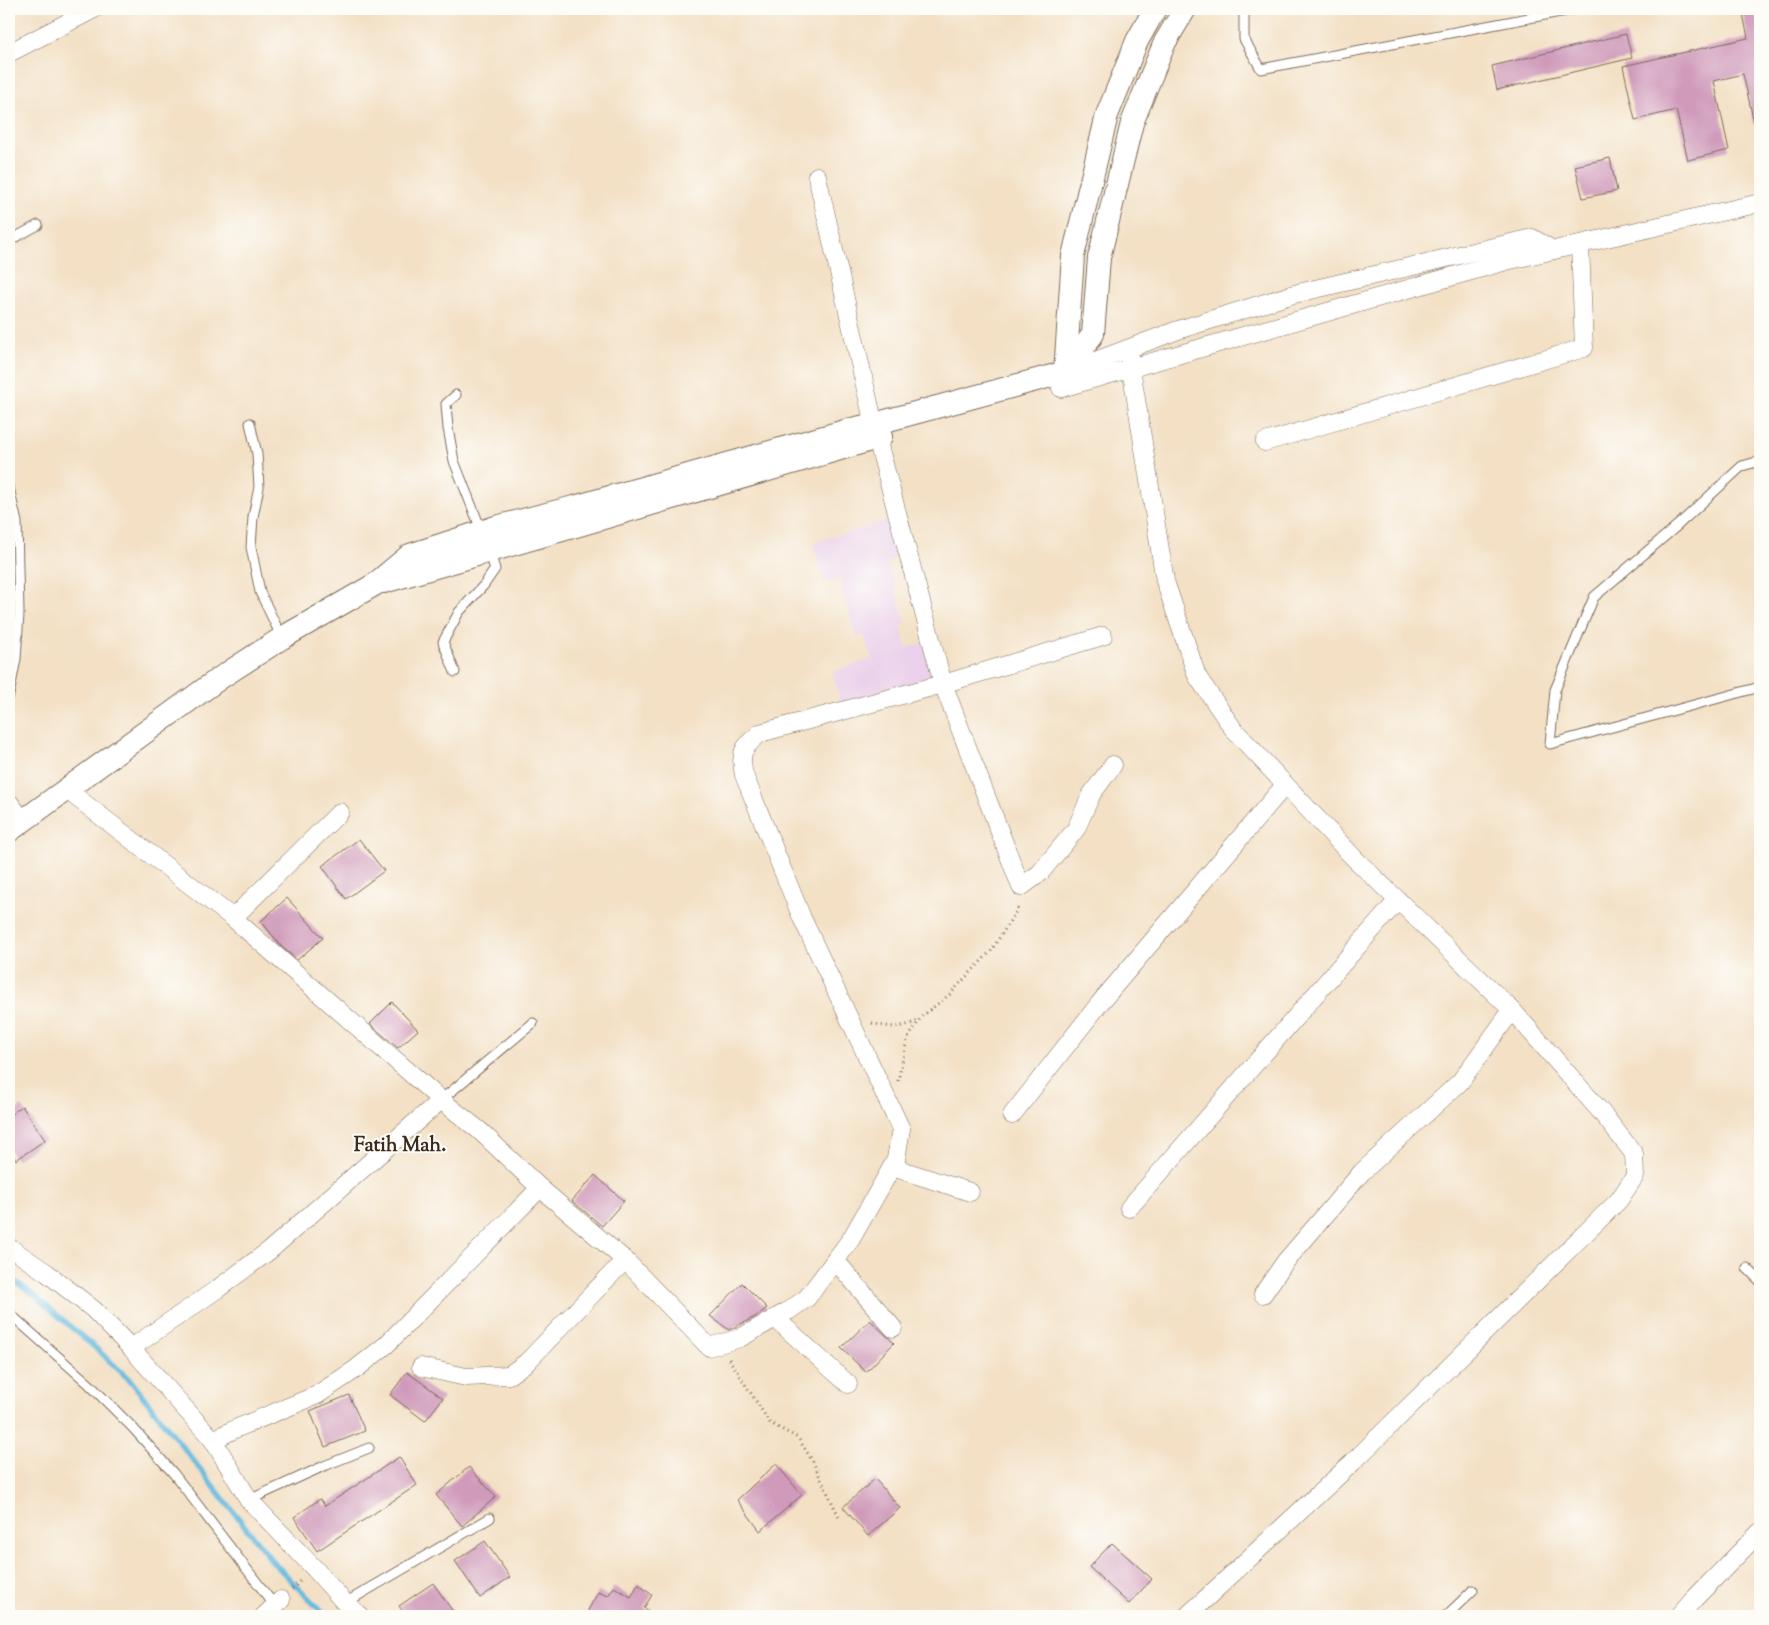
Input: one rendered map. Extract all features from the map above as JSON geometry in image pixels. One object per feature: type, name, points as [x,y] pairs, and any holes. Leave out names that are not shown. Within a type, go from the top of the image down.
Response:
[{"type":"street","points":[[9,53],[94,9]]},
{"type":"street","points":[[1063,380],[1074,256],[1107,115],[1137,41],[1156,9]]},
{"type":"street","points":[[1063,380],[1093,334],[1099,258],[1132,123],[1165,42],[1185,9]]},
{"type":"street","points":[[817,176],[876,431],[943,684],[1021,887],[1040,873],[1076,829],[1091,795],[1113,765]]},
{"type":"street","points":[[9,802],[16,826],[220,678],[282,638],[374,585],[410,555],[485,541],[574,508],[848,430],[876,431],[1063,380],[1130,368],[1506,261],[1760,203]]},
{"type":"street","points":[[1063,380],[1128,349],[1178,330],[1294,294],[1532,238],[1553,250]]},
{"type":"street","points":[[1265,442],[1584,348],[1580,244]]},
{"type":"street","points":[[1128,349],[1165,581],[1197,676],[1234,730],[1355,859],[1512,1010],[1602,1113],[1634,1154],[1635,1176],[1619,1200],[1353,1462],[1192,1615]]},
{"type":"street","points":[[67,790],[233,918],[441,1100],[480,1131],[540,1188],[625,1260],[709,1347],[740,1338],[807,1298],[851,1240],[896,1159],[902,1129],[802,918],[744,775],[741,761],[743,750],[760,733],[943,684],[1103,636]]},
{"type":"street","points":[[1012,1115],[1099,1004],[1285,785]]},
{"type":"street","points":[[233,918],[340,812]]},
{"type":"street","points":[[1129,1208],[1398,900]]},
{"type":"street","points":[[1263,1294],[1285,1262],[1362,1172],[1460,1082],[1512,1010]]},
{"type":"street","points":[[131,1348],[216,1290],[270,1250],[441,1100]]},
{"type":"street","points":[[892,1167],[970,1192]]},
{"type":"street","points":[[213,1440],[316,1395],[356,1369],[386,1344],[540,1188]]},
{"type":"street","points":[[9,1247],[47,1273],[93,1309],[131,1348],[213,1440],[249,1500],[311,1570],[360,1616]]},
{"type":"street","points":[[420,1366],[466,1377],[509,1375],[528,1362],[625,1260]]},
{"type":"street","points":[[836,1260],[894,1328]]},
{"type":"street","points":[[775,1318],[848,1384]]},
{"type":"street","points":[[1679,1616],[1760,1532]]},
{"type":"lane","points":[[1244,9],[1244,38],[1261,69],[1576,9]]},
{"type":"lane","points":[[9,241],[38,225]]},
{"type":"lane","points":[[454,672],[443,642],[459,612],[484,585],[495,569],[454,461],[446,404],[456,395]]},
{"type":"lane","points":[[250,423],[257,454],[259,487],[253,516],[251,547],[260,592],[282,638]]},
{"type":"lane","points":[[1760,461],[1742,466],[1678,525],[1594,597],[1555,690],[1550,744],[1760,687]]},
{"type":"lane","points":[[9,488],[17,522],[18,622],[16,659],[9,695]]},
{"type":"lane","points":[[441,1100],[533,1023]]},
{"type":"lane","points":[[1748,1268],[1760,1281]]},
{"type":"lane","points":[[9,1313],[89,1384],[174,1474],[273,1608]]},
{"type":"lane","points":[[249,1500],[369,1448]]},
{"type":"lane","points":[[344,1603],[490,1518]]},
{"type":"lane","points":[[1446,1616],[1473,1590]]},
{"type":"path","points":[[843,1005],[874,1024],[893,1027],[909,1025],[950,994],[992,951],[1017,910],[1021,887]]},
{"type":"path","points":[[891,1108],[907,1040],[921,1017]]},
{"type":"path","points":[[720,1344],[770,1423],[798,1438],[812,1460],[840,1519]]},
{"type":"shaded area","points":[[893,519],[902,551],[888,563],[906,624],[901,626],[907,648],[929,642],[938,674],[841,703],[832,672],[872,659],[864,635],[856,637],[839,579],[825,583],[813,543]]},
{"type":"building","points":[[1742,9],[1760,9],[1760,122],[1754,123],[1743,74],[1714,81],[1729,150],[1688,160],[1676,110],[1635,120],[1623,66],[1748,38]]},
{"type":"building","points":[[1626,34],[1632,58],[1497,90],[1492,66]]},
{"type":"building","points":[[1610,158],[1617,191],[1583,198],[1575,166]]},
{"type":"building","points":[[359,839],[384,871],[346,899],[322,866]]},
{"type":"building","points":[[287,898],[323,938],[297,960],[282,947],[261,921]]},
{"type":"building","points":[[392,1002],[418,1030],[398,1048],[370,1024]]},
{"type":"building","points":[[22,1106],[45,1140],[16,1160],[9,1149],[9,1116]]},
{"type":"building","points":[[595,1175],[624,1201],[602,1226],[572,1201]]},
{"type":"building","points":[[742,1283],[767,1308],[755,1317],[729,1330],[710,1316]]},
{"type":"building","points":[[870,1320],[894,1343],[866,1372],[841,1348]]},
{"type":"building","points":[[407,1372],[443,1398],[425,1421],[390,1395]]},
{"type":"building","points":[[349,1395],[365,1431],[325,1447],[310,1411]]},
{"type":"building","points":[[399,1457],[417,1485],[317,1551],[294,1517],[320,1499],[325,1506]]},
{"type":"building","points":[[776,1464],[802,1495],[760,1531],[737,1500]]},
{"type":"building","points":[[469,1467],[496,1497],[462,1526],[436,1495]]},
{"type":"building","points":[[875,1479],[900,1508],[868,1536],[843,1507]]},
{"type":"building","points":[[485,1541],[510,1577],[480,1598],[455,1561]]},
{"type":"building","points":[[1112,1543],[1152,1579],[1129,1604],[1089,1567]]},
{"type":"building","points":[[433,1583],[456,1616],[406,1616],[399,1606]]},
{"type":"building","points":[[638,1584],[652,1595],[644,1608],[653,1616],[585,1616],[598,1592],[608,1596],[614,1587],[631,1597]]},
{"type":"waterway","points":[[9,1277],[35,1296],[131,1381],[273,1562],[326,1616]]},
{"type":"district","name":"Fatih Mah.","points":[[400,1146]]}]
